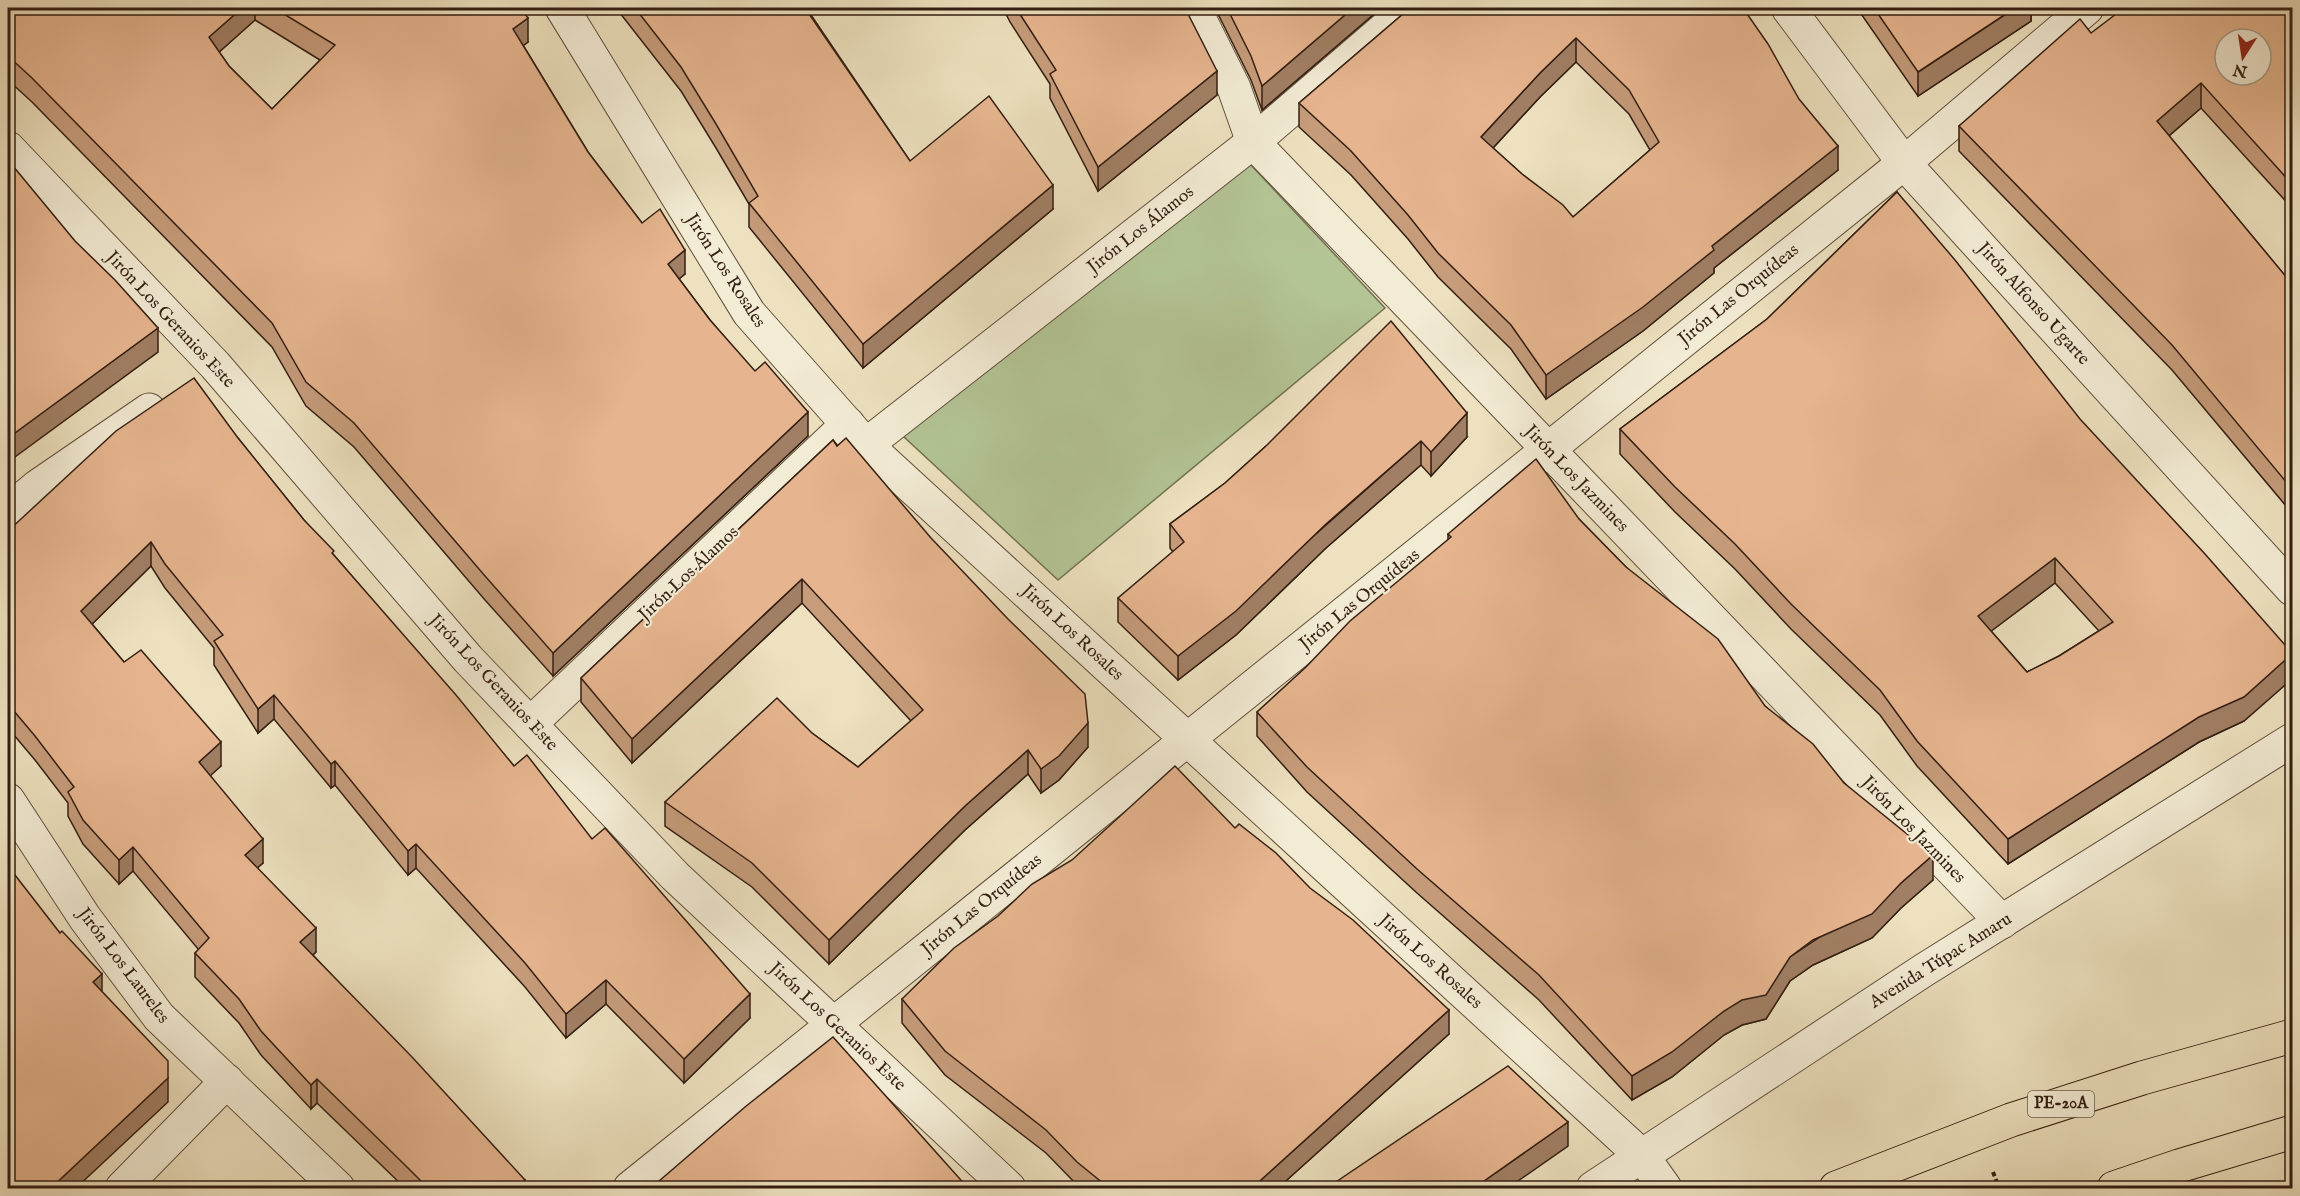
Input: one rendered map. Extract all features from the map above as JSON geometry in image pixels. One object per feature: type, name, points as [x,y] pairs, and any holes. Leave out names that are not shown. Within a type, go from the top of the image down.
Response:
[{"type":"highway","name":"PE-20A","points":[[1836,1188],[2011,1120],[2142,1078],[2292,1036]]},
{"type":"highway","points":[[2114,1188],[2292,1132]]},
{"type":"street","name":"Jirón Los Rosales","points":[[562,8],[748,313],[857,435],[1643,1157],[1665,1188]]},
{"type":"street","name":"Jirón Los Jazmines","points":[[1194,8],[1234,88],[1253,142],[2002,922]]},
{"type":"street","name":"Jirón Los Álamos","points":[[530,724],[857,435],[1253,142],[1409,8]]},
{"type":"street","name":"Jirón Alfonso Ugarte","points":[[1788,8],[1904,163],[2292,589]]},
{"type":"street","name":"Jirón Las Orquídeas","points":[[630,1188],[1904,163],[2087,8]]},
{"type":"street","name":"Jirón Los Geranios Este","points":[[8,148],[195,378],[461,650],[675,876],[1009,1188]]},
{"type":"street","points":[[8,511],[38,486],[195,378]]},
{"type":"street","name":"Avenida Túpac Amaru","points":[[1593,1188],[1924,970],[2292,740]]},
{"type":"street","name":"Jirón Los Laureles","points":[[8,800],[85,918],[159,1017],[338,1188]]},
{"type":"street","points":[[122,1188],[227,1081]]},
{"type":"green space","points":[[1249,163],[1385,308],[1058,580],[903,436]]},
{"type":"building","points":[[8,8],[242,8],[209,37],[229,66],[272,109],[335,45],[274,8],[521,8],[528,18],[513,29],[588,152],[642,223],[660,209],[685,250],[668,264],[710,320],[755,371],[765,362],[808,412],[553,653],[354,423],[306,382],[272,323],[8,56]]},
{"type":"building","points":[[635,8],[805,8],[910,161],[989,96],[1053,185],[863,344],[749,203],[758,196],[716,124],[681,67]]},
{"type":"building","points":[[1016,8],[1185,8],[1217,71],[1098,167],[1050,74],[1056,70]]},
{"type":"building","points":[[1227,8],[1353,8],[1262,86],[1251,56]]},
{"type":"building","points":[[1410,8],[1743,8],[1768,44],[1799,99],[1838,146],[1712,246],[1714,250],[1643,307],[1546,375],[1511,325],[1438,253],[1408,215],[1351,151],[1299,103]],"holes":[[[1576,38],[1629,90],[1659,142],[1573,217],[1563,205],[1522,174],[1481,137]]]},
{"type":"building","points":[[1874,8],[2015,8],[1918,72]]},
{"type":"building","points":[[2124,8],[2292,8],[2292,184],[2201,83],[2157,121],[2292,284],[2292,489],[2172,345],[1959,126],[2080,19],[2091,33]]},
{"type":"building","points":[[8,160],[75,241],[115,280],[158,328],[8,438]]},
{"type":"building","points":[[1897,192],[1955,260],[2080,419],[2205,554],[2292,654],[2244,697],[2199,717],[2008,839],[1917,741],[1880,690],[1791,604],[1735,544],[1675,487],[1620,429],[1767,319]],"holes":[[[2055,558],[2113,622],[2059,656],[2027,672],[1978,616]]]},
{"type":"building","points":[[1391,321],[1467,413],[1431,452],[1421,441],[1326,524],[1236,611],[1178,656],[1118,598],[1184,542],[1170,524],[1225,483],[1266,446]]},
{"type":"building","points":[[194,378],[238,438],[304,520],[334,551],[332,553],[456,695],[514,766],[527,755],[592,839],[605,828],[750,994],[684,1059],[606,980],[566,1014],[525,963],[416,844],[408,851],[335,761],[331,764],[274,695],[258,709],[214,641],[223,635],[165,564],[151,542],[81,611],[124,662],[141,650],[221,742],[199,762],[263,839],[245,855],[316,928],[300,942],[412,1057],[525,1180],[515,1188],[428,1188],[317,1079],[311,1085],[261,1031],[239,999],[195,953],[209,938],[133,847],[119,860],[83,820],[68,792],[74,787],[8,704],[8,531],[116,431]]},
{"type":"building","points":[[846,438],[931,538],[1008,619],[1085,694],[1088,723],[1059,756],[1041,769],[1028,750],[965,806],[829,940],[752,863],[665,802],[777,698],[812,733],[858,767],[923,710],[802,579],[632,739],[581,678],[833,440],[837,446]]},
{"type":"building","points":[[1536,459],[1579,519],[1626,567],[1718,639],[1765,706],[1813,744],[1844,783],[1933,855],[1901,883],[1872,914],[1813,940],[1790,957],[1766,995],[1742,1000],[1724,1011],[1672,1052],[1632,1076],[1539,975],[1417,869],[1307,767],[1257,712],[1306,667],[1350,621],[1451,537],[1448,534]]},
{"type":"building","points":[[1175,766],[1235,828],[1239,824],[1276,853],[1310,888],[1353,920],[1449,1010],[1252,1188],[1109,1188],[1077,1162],[1046,1130],[945,1051],[902,999],[954,948],[998,916],[1032,884],[1072,860]]},
{"type":"building","points":[[8,866],[60,933],[62,931],[102,974],[93,982],[168,1061],[168,1078],[51,1188],[8,1188]]},
{"type":"building","points":[[833,1037],[968,1188],[651,1188],[745,1107]]},
{"type":"building","points":[[1508,1066],[1568,1122],[1474,1188],[1327,1188]]}]
